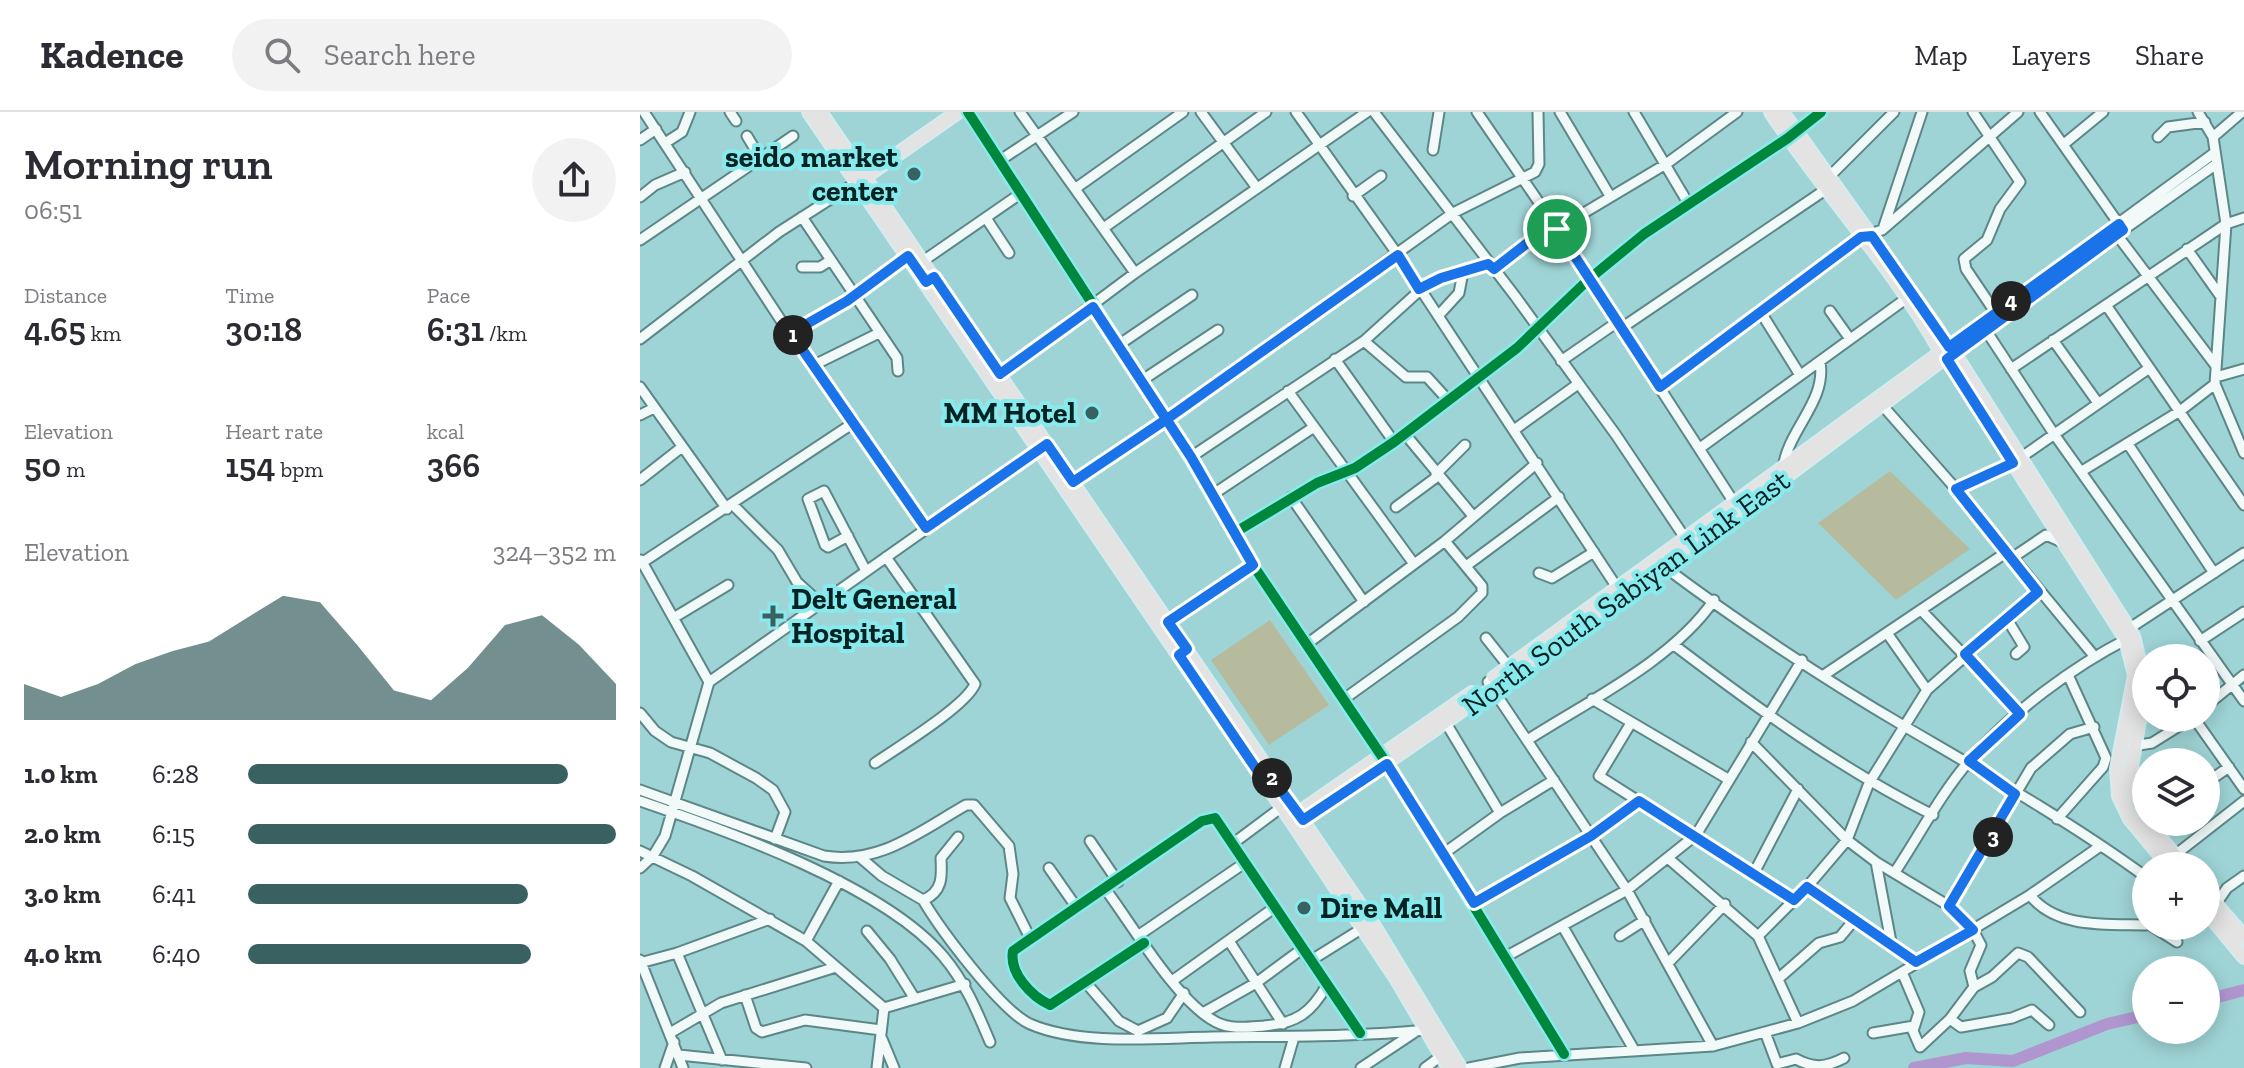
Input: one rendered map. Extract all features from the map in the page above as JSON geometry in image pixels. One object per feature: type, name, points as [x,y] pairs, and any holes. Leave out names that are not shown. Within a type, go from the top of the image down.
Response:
[{"type":"main road","points":[[809,112],[923,261],[930,280]]},
{"type":"main road","points":[[820,112],[908,256],[930,280],[1160,616],[1460,1068]]},
{"type":"main road","points":[[861,180],[958,112]]},
{"type":"main road","points":[[1771,112],[1792,135],[1826,184],[1872,234],[1916,295],[1947,352]]},
{"type":"main road","points":[[1782,112],[1792,135]]},
{"type":"main road","points":[[1872,234],[1907,298],[1947,352],[2136,644]]},
{"type":"main road","name":"North South Sabiyan Link East","points":[[1297,820],[1883,406],[1947,352]]},
{"type":"main road","name":"North South Sabiyan Link East","points":[[1384,761],[1446,723],[1509,667],[1618,589],[1660,564],[1735,504],[1761,491],[1783,469],[1947,352]]},
{"type":"main road","points":[[2017,460],[2064,543],[2130,634],[2134,691],[2117,769],[2117,783],[2122,805],[2132,813]]},
{"type":"main road","points":[[2133,746],[2136,732]]},
{"type":"main road","points":[[2132,754],[2128,785],[2132,794]]},
{"type":"main road","points":[[1269,780],[1282,807],[1297,820]]},
{"type":"main road","points":[[2220,915],[2244,937]]},
{"type":"main road","points":[[2220,921],[2244,957]]},
{"type":"main road","points":[[1367,925],[1422,1030],[1449,1068]]},
{"type":"street","points":[[644,112],[926,528]]},
{"type":"street","points":[[665,143],[682,132],[690,112]]},
{"type":"street","points":[[968,112],[1191,457],[1253,565],[1344,699],[1443,854],[1564,1054]]},
{"type":"street","points":[[1020,112],[1135,273]]},
{"type":"street","points":[[999,161],[1073,112]]},
{"type":"street","points":[[1076,188],[1183,112]]},
{"type":"street","points":[[1201,112],[1257,188]]},
{"type":"street","points":[[1105,227],[1266,112]]},
{"type":"street","points":[[1296,112],[1398,255],[1618,589]]},
{"type":"street","points":[[996,377],[1135,273],[1367,112]]},
{"type":"street","points":[[1374,112],[1453,213],[1578,384],[1687,541]]},
{"type":"street","points":[[1433,150],[1439,112]]},
{"type":"street","points":[[1069,484],[1167,419],[1453,213],[1535,172],[1539,164],[1538,112]]},
{"type":"street","points":[[1560,112],[1610,196]]},
{"type":"street","points":[[1634,112],[1688,203]]},
{"type":"street","points":[[1191,457],[1364,341],[1419,289],[1441,278],[1491,266],[1666,164],[1737,112]]},
{"type":"street","points":[[1234,533],[1291,497],[1345,472],[1394,442],[1537,329],[1588,280],[1688,203],[1792,135],[1821,112]]},
{"type":"street","points":[[1561,361],[1618,326],[1826,184],[1894,112]]},
{"type":"street","points":[[1872,234],[1922,112]]},
{"type":"street","points":[[1973,112],[2020,182],[2000,209],[1987,240],[1964,263],[1995,312]]},
{"type":"street","points":[[1660,387],[1760,311],[1872,234],[2018,112]]},
{"type":"street","points":[[2040,112],[2064,144],[2147,277],[2216,376],[2244,453]]},
{"type":"street","points":[[2064,144],[2103,112]]},
{"type":"street","points":[[2198,112],[2213,137],[2213,154],[2226,224],[2216,376]]},
{"type":"street","points":[[1482,114],[1735,504]]},
{"type":"street","points":[[2213,137],[2237,114]]},
{"type":"street","points":[[2158,137],[2168,127],[2205,122]]},
{"type":"street","points":[[640,140],[656,129]]},
{"type":"street","points":[[747,136],[759,156]]},
{"type":"street","points":[[640,240],[759,156],[793,136]]},
{"type":"street","name":"North South Sabiyan Link East","points":[[1947,352],[1985,329],[2119,230],[2213,154]]},
{"type":"street","name":"North South Sabiyan Link East","points":[[1947,352],[1995,312],[2215,165]]},
{"type":"street","points":[[640,197],[655,185],[685,172]]},
{"type":"street","points":[[1353,196],[1381,176]]},
{"type":"street","points":[[641,336],[802,217],[861,180]]},
{"type":"street","points":[[923,261],[1020,194]]},
{"type":"street","points":[[802,217],[897,358],[898,371]]},
{"type":"street","points":[[986,218],[1009,253]]},
{"type":"street","points":[[2011,369],[2187,249],[2226,224],[2244,218]]},
{"type":"street","points":[[2187,249],[2221,297]]},
{"type":"street","points":[[791,333],[854,297],[908,256]]},
{"type":"street","points":[[802,267],[820,267],[831,260]]},
{"type":"street","points":[[1438,316],[1459,293],[1463,272]]},
{"type":"street","points":[[1117,346],[1192,295]]},
{"type":"street","points":[[1700,448],[1907,298]]},
{"type":"street","points":[[2106,305],[2244,505]]},
{"type":"street","points":[[1760,311],[1800,375]]},
{"type":"street","points":[[1830,311],[1850,339]]},
{"type":"street","points":[[1985,329],[2054,434],[2244,701]]},
{"type":"street","points":[[1141,381],[1218,330]]},
{"type":"street","points":[[814,365],[879,333]]},
{"type":"street","points":[[2053,340],[2098,403]]},
{"type":"street","points":[[1364,341],[1406,377],[1427,377],[1448,400]]},
{"type":"street","points":[[1335,359],[1394,442]]},
{"type":"street","points":[[1783,469],[1790,442],[1818,392],[1822,374],[1820,362]]},
{"type":"street","points":[[1956,489],[2017,460],[2148,369]]},
{"type":"street","points":[[2082,471],[2180,411],[2216,376],[2244,369]]},
{"type":"street","points":[[1514,430],[1578,384]]},
{"type":"street","points":[[640,387],[730,507],[778,550],[797,582],[821,604]]},
{"type":"street","points":[[1288,391],[1414,564]]},
{"type":"street","points":[[1883,406],[2095,657]]},
{"type":"street","points":[[640,415],[654,408]]},
{"type":"street","points":[[709,682],[641,561],[730,507],[855,422]]},
{"type":"street","points":[[1212,495],[1314,427]]},
{"type":"street","points":[[1405,434],[1473,516]]},
{"type":"street","points":[[2128,444],[2214,573]]},
{"type":"street","points":[[1396,507],[1437,475],[1465,445]]},
{"type":"street","points":[[640,480],[682,447]]},
{"type":"street","points":[[640,868],[653,856],[673,808],[688,746],[709,682],[1043,447]]},
{"type":"street","points":[[1307,644],[1445,541],[1537,463]]},
{"type":"street","points":[[848,536],[828,547],[825,545],[808,499],[823,490],[848,536],[866,571]]},
{"type":"street","points":[[1291,497],[1364,602]]},
{"type":"street","points":[[1466,566],[1559,497]]},
{"type":"street","points":[[1824,675],[1921,610],[2046,535],[2064,543]]},
{"type":"street","points":[[1344,699],[1438,632],[1478,598],[1483,588],[1445,541]]},
{"type":"street","points":[[1539,573],[1552,578],[1594,552]]},
{"type":"street","points":[[1895,872],[1969,761],[2020,714],[2095,657],[2244,553]]},
{"type":"street","points":[[875,763],[940,718],[971,692],[975,684],[886,557]]},
{"type":"street","points":[[1660,564],[1824,675],[1904,726],[1969,761],[2132,868]]},
{"type":"street","points":[[1160,616],[1253,565]]},
{"type":"street","points":[[675,617],[728,585]]},
{"type":"street","points":[[1758,936],[1807,887],[1847,840],[1869,783],[1927,690],[2038,592]]},
{"type":"street","points":[[1529,739],[1674,645],[1700,621],[1714,600]]},
{"type":"street","points":[[1921,610],[2020,714]]},
{"type":"street","points":[[2200,641],[2244,612]]},
{"type":"street","points":[[2007,619],[2024,647],[2016,654]]},
{"type":"street","points":[[1887,633],[1927,690]]},
{"type":"street","points":[[1486,638],[1509,667]]},
{"type":"street","points":[[1674,645],[1768,716],[1869,783],[1933,815]]},
{"type":"street","points":[[1507,956],[1627,890],[1696,835],[1802,660]]},
{"type":"street","points":[[2220,694],[2244,675]]},
{"type":"street","points":[[2057,819],[2103,767],[2104,749],[2069,677]]},
{"type":"street","points":[[1491,685],[1627,890],[1713,1046]]},
{"type":"street","points":[[1592,699],[1728,779]]},
{"type":"street","points":[[640,713],[665,739],[710,753],[773,790],[785,812],[775,839]]},
{"type":"street","points":[[1446,723],[1500,813]]},
{"type":"street","points":[[1631,723],[1599,776],[1794,900]]},
{"type":"street","points":[[1949,906],[2031,768],[2058,742],[2094,727]]},
{"type":"street","points":[[2133,746],[2152,743],[2170,732]]},
{"type":"street","points":[[2203,732],[2244,789]]},
{"type":"street","points":[[1751,742],[1847,840],[1876,862],[1949,906],[1973,930],[1981,945],[1970,971],[1974,987]]},
{"type":"street","points":[[2220,773],[2229,767]]},
{"type":"street","points":[[1443,854],[1500,813],[1554,780]]},
{"type":"street","points":[[1754,873],[1798,789]]},
{"type":"street","points":[[640,790],[673,808],[839,881],[915,928],[965,984],[990,1042]]},
{"type":"street","points":[[640,801],[673,808],[824,856],[861,858],[892,849],[966,805],[974,805],[1009,846],[1013,874],[1010,898],[1030,938]]},
{"type":"street","points":[[1474,903],[1591,836],[1639,801]]},
{"type":"street","points":[[2182,852],[2244,801]]},
{"type":"street","points":[[1235,842],[1282,807]]},
{"type":"street","points":[[1246,862],[1087,984],[1050,1005],[1023,982],[1011,960],[1013,951],[1030,938],[1118,882],[1208,818],[1219,820],[1235,842],[1274,908],[1360,1033]]},
{"type":"street","points":[[923,900],[938,889],[942,881],[941,856],[958,837]]},
{"type":"street","points":[[1090,841],[1118,882]]},
{"type":"street","points":[[1469,1068],[1564,1054],[1713,1046],[1798,1023],[1853,1001],[2030,895],[2099,847]]},
{"type":"street","points":[[640,851],[806,941],[884,1008]]},
{"type":"street","points":[[861,858],[882,876],[923,900],[943,932],[1007,1008],[1030,1024],[1062,1033],[1148,1039],[1294,1037],[1422,1030]]},
{"type":"street","points":[[1669,859],[1725,904],[1758,936],[1798,1023]]},
{"type":"street","points":[[1876,862],[1891,942]]},
{"type":"street","points":[[1049,868],[1077,908]]},
{"type":"street","points":[[2220,896],[2244,876]]},
{"type":"street","points":[[806,941],[839,881]]},
{"type":"street","points":[[1807,887],[1916,962]]},
{"type":"street","points":[[2220,889],[2227,888]]},
{"type":"street","points":[[1106,890],[1172,981],[1203,1013],[1229,1026],[1283,1024],[1305,1015],[1327,985]]},
{"type":"street","points":[[2030,895],[2040,908],[2058,916],[2083,922],[2132,925]]},
{"type":"street","points":[[1669,962],[1725,904]]},
{"type":"street","points":[[1172,981],[1274,908]]},
{"type":"street","points":[[683,1068],[640,962],[677,953],[770,919]]},
{"type":"street","points":[[1779,978],[1819,943],[1840,937],[1855,919]]},
{"type":"street","points":[[1620,936],[1645,920]]},
{"type":"street","points":[[1310,961],[1367,925]]},
{"type":"street","points":[[1563,927],[1633,1048]]},
{"type":"street","points":[[867,931],[890,959],[915,999]]},
{"type":"street","points":[[2174,940],[2177,942]]},
{"type":"street","points":[[1229,941],[1283,1024]]},
{"type":"street","points":[[1203,1013],[1256,983],[1302,949]]},
{"type":"street","points":[[677,953],[722,1060]]},
{"type":"street","points":[[1902,972],[1919,1012],[1914,1026],[1922,1047],[1950,1019],[1974,987],[1992,977],[2014,955],[2022,954],[2080,1012]]},
{"type":"street","points":[[665,1068],[672,1038],[700,1013],[745,995],[836,967]]},
{"type":"street","points":[[884,1008],[965,984]]},
{"type":"street","points":[[1087,984],[1119,1021],[1138,1031],[1167,1018],[1184,993]]},
{"type":"street","points":[[745,995],[756,1028],[762,1032],[805,1020],[881,1033]]},
{"type":"street","points":[[877,1068],[884,1008]]},
{"type":"street","points":[[1950,1019],[1965,1027],[2012,1018],[2032,1010],[2049,1025]]},
{"type":"street","points":[[1873,1033],[1914,1026]]},
{"type":"street","points":[[1361,1068],[1422,1030]]},
{"type":"street","points":[[1765,1032],[1777,1064],[1796,1059],[1808,1067],[1819,1067],[1844,1058]]},
{"type":"street","points":[[881,1033],[894,1068]]},
{"type":"street","points":[[1285,1068],[1294,1037]]},
{"type":"street","points":[[679,1055],[747,1065],[806,1068]]},
{"type":"street","points":[[1425,1068],[1441,1056]]},
{"type":"green space","points":[[1890,471],[1970,549],[1896,600],[1818,523]]},
{"type":"green space","points":[[1270,620],[1329,705],[1269,745],[1211,660]]},
{"type":"waterway","points":[[2220,996],[2244,990]]},
{"type":"waterway","points":[[1914,1068],[1966,1058],[2013,1061],[2107,1024],[2132,1018]]},
{"type":"cycle path","points":[[968,112],[1167,419],[1253,565],[1387,764],[1564,1054]]},
{"type":"cycle path","points":[[1234,533],[1317,483],[1355,468],[1394,442],[1517,348],[1588,280],[1644,234],[1788,138],[1821,112]]},
{"type":"cycle path","points":[[1144,943],[1050,1005],[1023,983],[1014,967],[1013,951],[1202,821],[1215,818],[1360,1033]]},
{"type":"place","name":"seido market center","points":[[914,174]]},
{"type":"place","name":"MM Hotel","points":[[1092,413]]},
{"type":"place","name":"Delt General Hospital","points":[[773,616]]},
{"type":"place","name":"Dire Mall","points":[[1304,908]]},
{"type":"route","points":[[1557,229],[1553,223],[1494,269],[1488,264],[1441,278],[1419,289],[1398,255],[1167,419],[1073,482],[1047,444],[926,528],[791,333],[854,297],[864,286],[908,256],[926,282],[934,277],[1000,374],[1093,307],[1117,346],[1167,419],[1191,457],[1253,565],[1168,622],[1187,649],[1179,655],[1265,782],[1272,778],[1303,820],[1387,764],[1474,903],[1591,836],[1639,801],[1794,900],[1807,887],[1916,962],[1973,930],[1949,906],[1994,835],[2015,794],[1969,761],[2020,714],[1965,654],[2038,592],[1956,489],[2013,463],[1947,359],[1952,351],[2123,230],[2119,224],[1949,347],[1916,295],[1872,236],[1861,237],[1660,387],[1557,229]]}]
